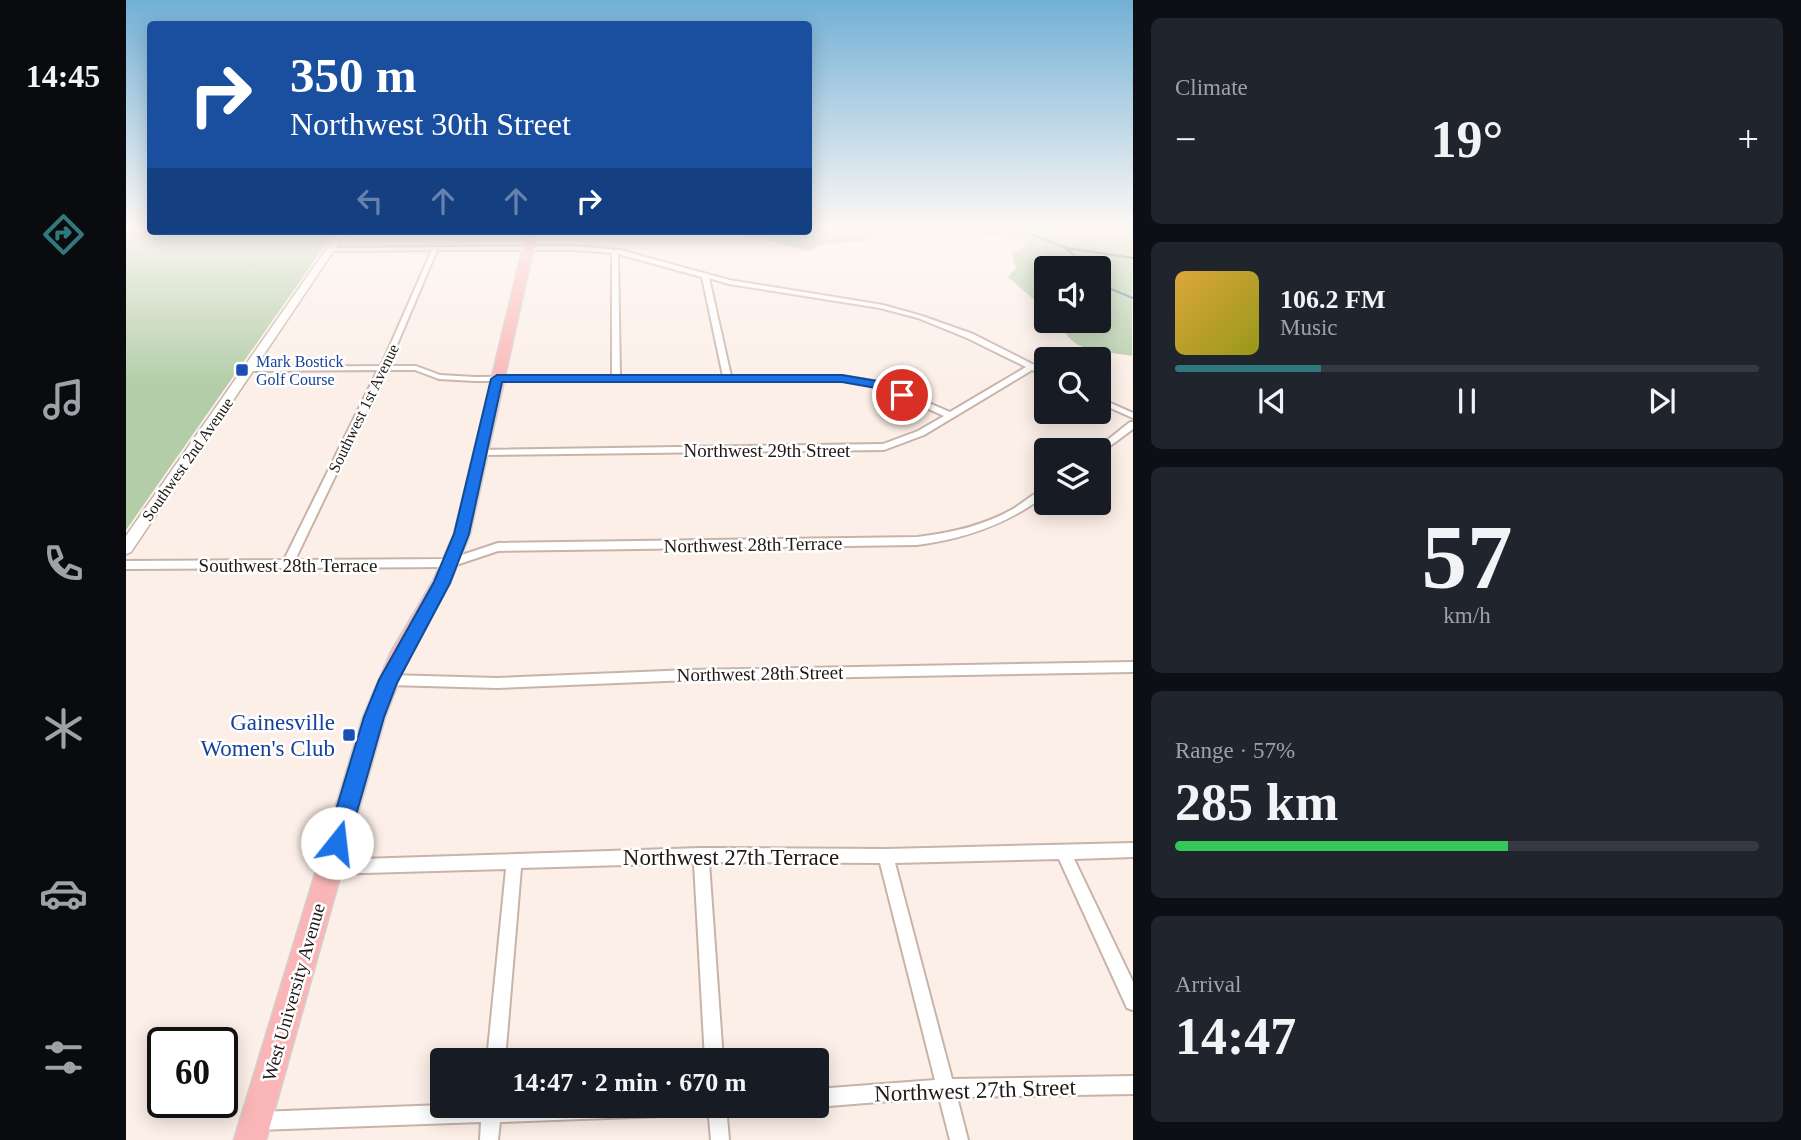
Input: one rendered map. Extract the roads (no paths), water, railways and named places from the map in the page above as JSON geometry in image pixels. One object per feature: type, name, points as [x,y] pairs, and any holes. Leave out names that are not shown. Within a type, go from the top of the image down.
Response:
[{"type":"main road","name":"Southwest 2nd Avenue","points":[[126,548],[310,280]]},
{"type":"main road","name":"West University Avenue","points":[[253,1131],[374,717],[388,680],[450,563],[467,517],[519,280]]},
{"type":"street","name":"Southwest 1st Avenue","points":[[287,565],[384,367],[422,280]]},
{"type":"street","points":[[615,280],[616,378]]},
{"type":"street","points":[[706,280],[727,377]]},
{"type":"street","points":[[735,280],[881,306],[920,317],[970,336],[1034,368]]},
{"type":"street","name":"Northwest 29th Street","points":[[482,452],[857,449],[906,441],[1031,367]]},
{"type":"street","points":[[249,369],[416,368],[439,377],[497,379],[727,377],[857,380],[879,384],[949,415]]},
{"type":"street","points":[[1111,406],[1132,416]]},
{"type":"street","points":[[1111,441],[1132,424]]},
{"type":"street","name":"Northwest 28th Terrace","points":[[450,563],[498,547],[917,541],[949,538],[984,529],[1021,511],[1034,501]]},
{"type":"street","name":"Southwest 28th Terrace","points":[[126,565],[450,563]]},
{"type":"street","name":"Northwest 28th Street","points":[[388,680],[497,682],[703,675],[1132,667]]},
{"type":"street","name":"Northwest 27th Terrace","points":[[329,867],[701,855],[886,856],[1132,850]]},
{"type":"street","points":[[1064,853],[1132,1002]]},
{"type":"street","points":[[701,855],[713,1048]]},
{"type":"street","points":[[886,856],[959,1140]]},
{"type":"street","points":[[497,1048],[514,860]]},
{"type":"street","name":"Northwest 27th Street","points":[[829,1097],[945,1088],[1132,1086]]},
{"type":"street","points":[[253,1131],[430,1115]]},
{"type":"street","points":[[489,1140],[490,1118]]},
{"type":"street","points":[[718,1118],[719,1140]]},
{"type":"waterway","points":[[1111,289],[1133,298]]},
{"type":"place","name":"Mark Bostick Golf Course","points":[[242,370]]},
{"type":"place","name":"Gainesville Women's Club","points":[[349,735]]}]
